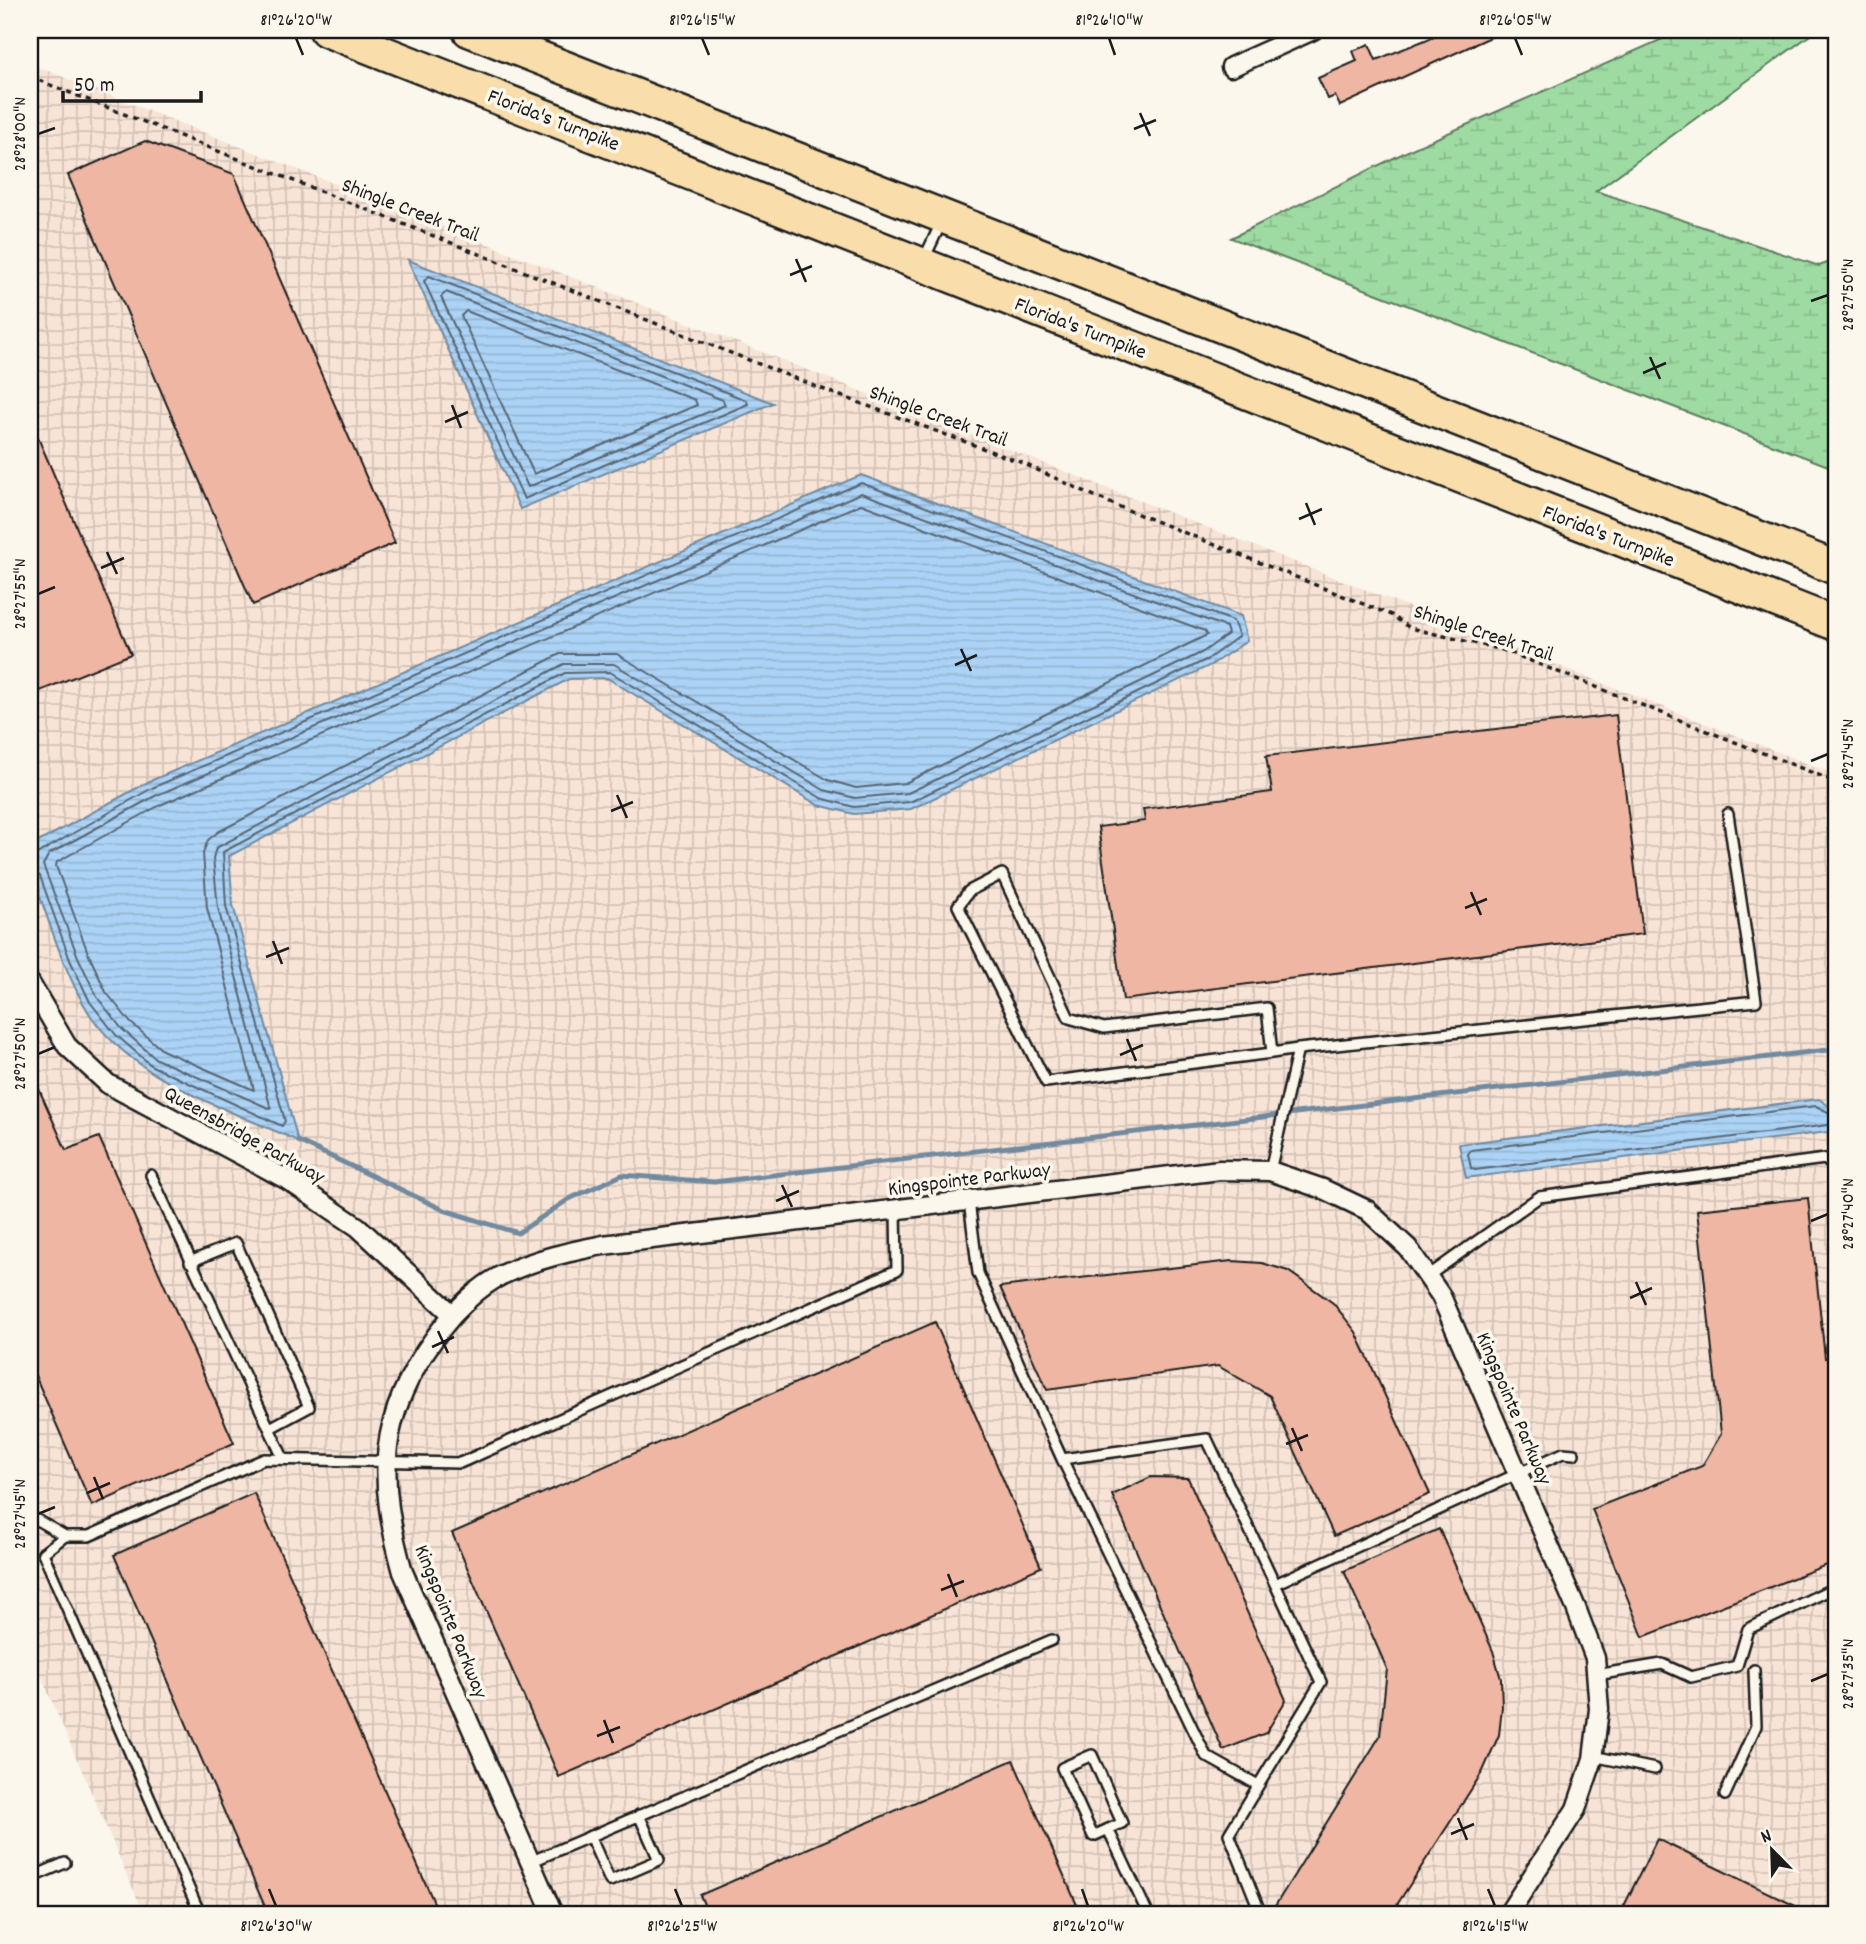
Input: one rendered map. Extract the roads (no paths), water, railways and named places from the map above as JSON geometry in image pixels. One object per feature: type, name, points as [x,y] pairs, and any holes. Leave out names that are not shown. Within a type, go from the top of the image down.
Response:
[{"type":"highway","name":"Florida's Turnpike","points":[[326,30],[1836,624]]},
{"type":"highway","points":[[469,30],[1836,568]]},
{"type":"street","points":[[1231,67],[1313,30]]},
{"type":"street","name":"Queensbridge Parkway","points":[[30,983],[67,1046],[108,1084],[286,1179],[358,1227],[452,1314]]},
{"type":"street","name":"Kingspointe Parkway","points":[[553,1914],[404,1572],[388,1518],[386,1461],[393,1416],[417,1361],[452,1314],[499,1277],[546,1257],[603,1245],[1220,1170],[1270,1171],[1323,1189],[1367,1210],[1408,1248],[1441,1296],[1576,1608],[1595,1658],[1599,1709],[1593,1756],[1576,1808],[1508,1914]]},
{"type":"lane","points":[[921,264],[944,217]]},
{"type":"lane","points":[[1272,1053],[1267,1008],[1104,1028],[1069,1018],[1002,874],[969,891],[958,906],[1046,1082],[1272,1053],[1298,1049],[1756,1001],[1728,814]]},
{"type":"lane","points":[[1270,1171],[1298,1049]]},
{"type":"lane","points":[[1428,1276],[1539,1197],[1825,1159],[1836,1169]]},
{"type":"lane","points":[[151,1175],[283,1458]]},
{"type":"lane","points":[[969,1201],[978,1273],[1062,1459],[1206,1756],[1258,1785]]},
{"type":"lane","points":[[30,1516],[65,1536],[89,1536],[264,1459],[460,1463],[897,1270],[896,1209]]},
{"type":"lane","points":[[190,1262],[236,1243],[309,1407],[270,1428]]},
{"type":"lane","points":[[1062,1459],[1207,1439],[1321,1682],[1229,1834],[1261,1914]]},
{"type":"lane","points":[[1275,1584],[1563,1453],[1574,1454]]},
{"type":"lane","points":[[65,1536],[43,1553],[200,1914]]},
{"type":"lane","points":[[1596,1675],[1662,1664],[1691,1677],[1737,1666],[1748,1629],[1836,1587]]},
{"type":"lane","points":[[530,1862],[1052,1640]]},
{"type":"lane","points":[[1726,1796],[1756,1726],[1754,1670]]},
{"type":"lane","points":[[1092,1755],[1122,1823],[1108,1829],[1093,1836],[1062,1768],[1092,1755]]},
{"type":"lane","points":[[1593,1756],[1655,1769]]},
{"type":"lane","points":[[590,1836],[610,1881],[659,1860],[639,1815]]},
{"type":"lane","points":[[1108,1829],[1147,1914]]},
{"type":"lane","points":[[30,1878],[65,1863]]},
{"type":"water","points":[[408,260],[773,403],[520,509]]},
{"type":"water","points":[[861,475],[1241,616],[1247,641],[1211,665],[911,809],[854,814],[818,805],[607,678],[569,679],[229,856],[233,905],[298,1141],[178,1087],[123,1051],[101,1029],[83,1003],[67,971],[30,869],[30,855],[38,842],[148,782]]},
{"type":"water","points":[[1836,814],[1836,879],[1827,825]]},
{"type":"water","points":[[1819,1099],[1833,1109],[1836,1131],[1466,1178],[1459,1144]]},
{"type":"waterway","points":[[30,894],[38,891]]},
{"type":"waterway","points":[[298,1141],[444,1210],[518,1233],[569,1199],[622,1175],[714,1182],[1836,1049]]}]
